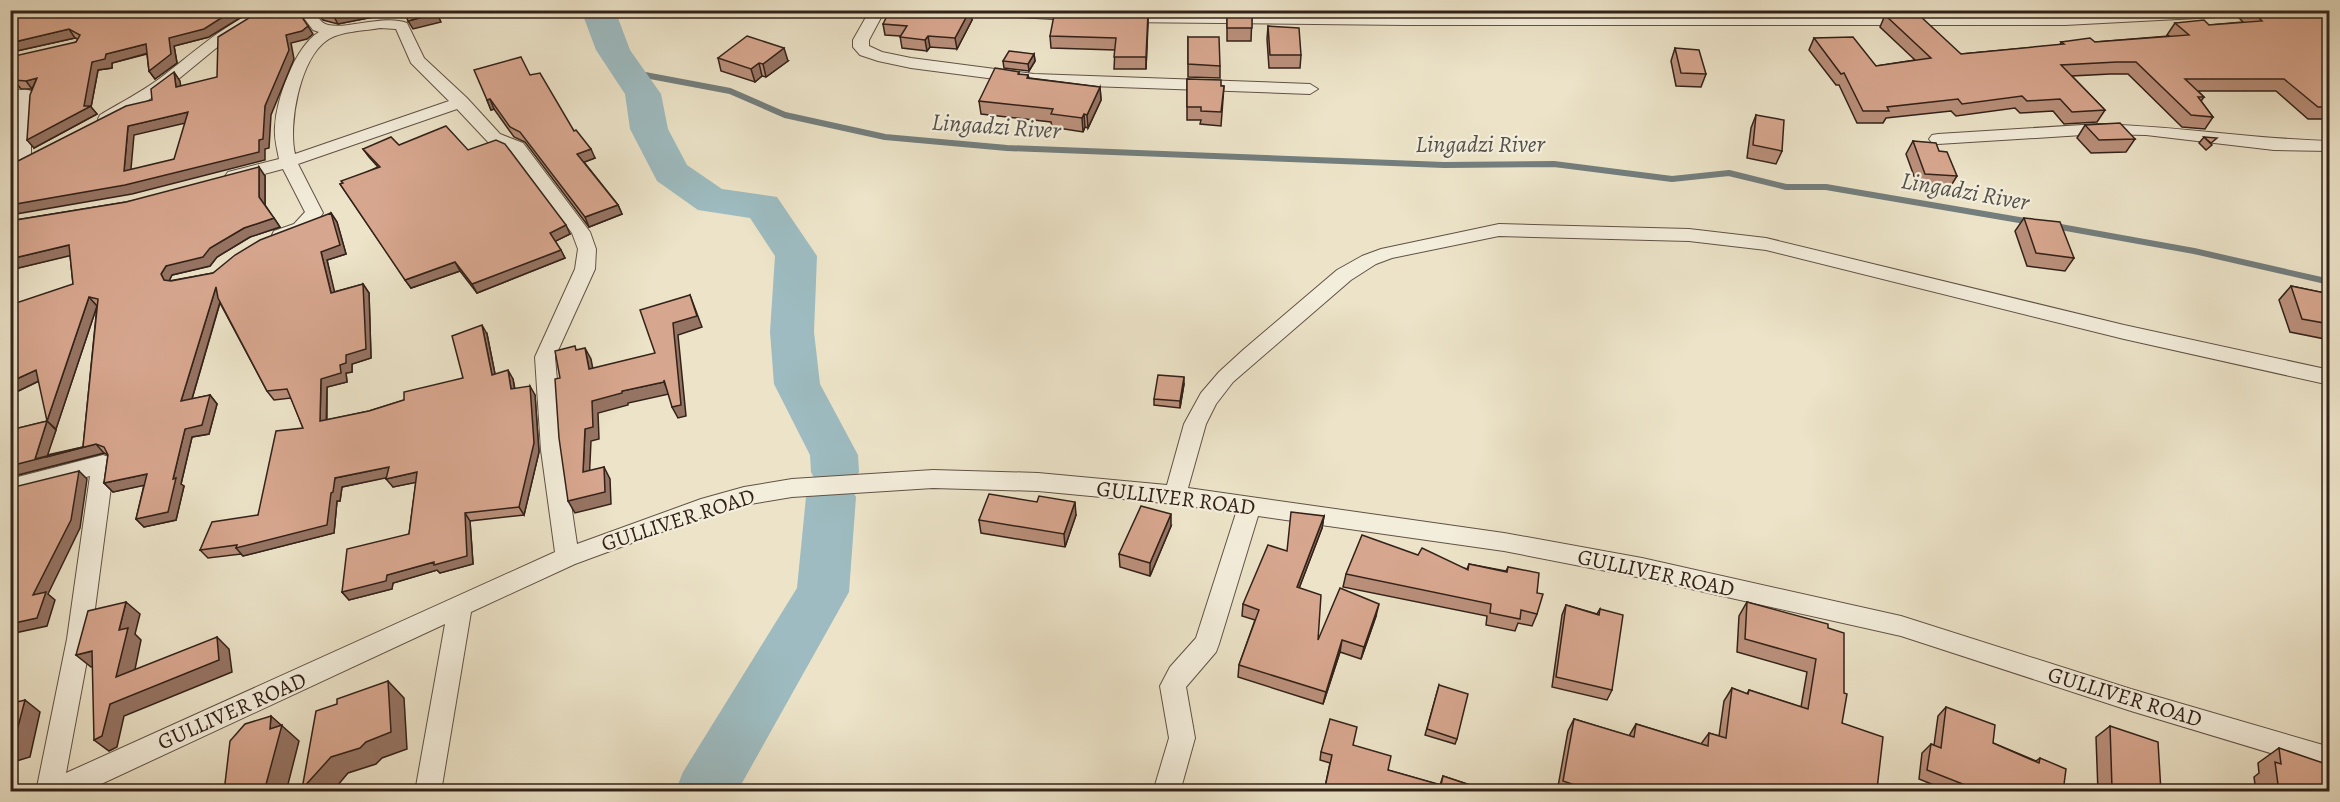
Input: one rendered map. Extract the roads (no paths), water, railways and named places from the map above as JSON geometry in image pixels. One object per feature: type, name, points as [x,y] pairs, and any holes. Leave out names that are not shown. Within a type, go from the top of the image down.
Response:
[{"type":"street","points":[[89,128],[164,83],[220,37],[244,22],[272,10]]},
{"type":"street","points":[[305,10],[318,27],[336,31]]},
{"type":"street","points":[[878,10],[861,40],[861,47],[866,52],[878,56],[911,63],[1061,81],[1310,89]]},
{"type":"street","points":[[987,10],[1170,19],[1683,20],[2065,20],[2254,10]]},
{"type":"street","points":[[269,239],[301,228],[314,213],[288,162],[281,131],[287,95],[314,42],[322,34],[336,31],[388,23],[402,26],[417,60],[461,102],[494,138],[517,147],[580,232],[586,249],[585,269],[550,343],[546,357],[554,466],[567,556]]},
{"type":"street","points":[[10,96],[25,94],[27,97],[16,167]]},
{"type":"street","points":[[221,179],[288,162],[461,102]]},
{"type":"street","points":[[1938,139],[2098,129],[2145,130],[2274,146],[2330,146]]},
{"type":"street","points":[[16,167],[41,154]]},
{"type":"street","points":[[1174,495],[1195,424],[1208,399],[1226,377],[1344,275],[1369,260],[1388,253],[1499,230],[1689,235],[1766,244],[2124,332],[2330,378]]},
{"type":"street","points":[[10,488],[103,464],[80,639],[49,792]]},
{"type":"street","name":"GULLIVER ROAD","points":[[54,792],[567,556],[701,508],[744,496],[792,488],[874,482],[975,479],[1038,482],[1174,495],[1515,544],[1642,568],[1900,626],[2131,700],[2330,759]]},
{"type":"street","points":[[1166,792],[1182,738],[1173,686],[1179,675],[1207,644],[1249,507]]},
{"type":"street","points":[[428,792],[460,607]]},
{"type":"waterway","points":[[598,10],[613,50],[643,94],[649,129],[671,172],[712,201],[763,206],[796,256],[792,332],[797,384],[834,455],[835,472]]},
{"type":"waterway","name":"Lingadzi River","points":[[629,72],[730,91],[785,115],[885,137],[1007,148],[1444,165],[1554,164],[1672,179],[1729,173],[1786,187],[1826,187],[2031,222]]},
{"type":"waterway","name":"Lingadzi River","points":[[2055,226],[2194,251],[2330,282]]},
{"type":"waterway","points":[[704,792],[823,592],[831,497]]}]
